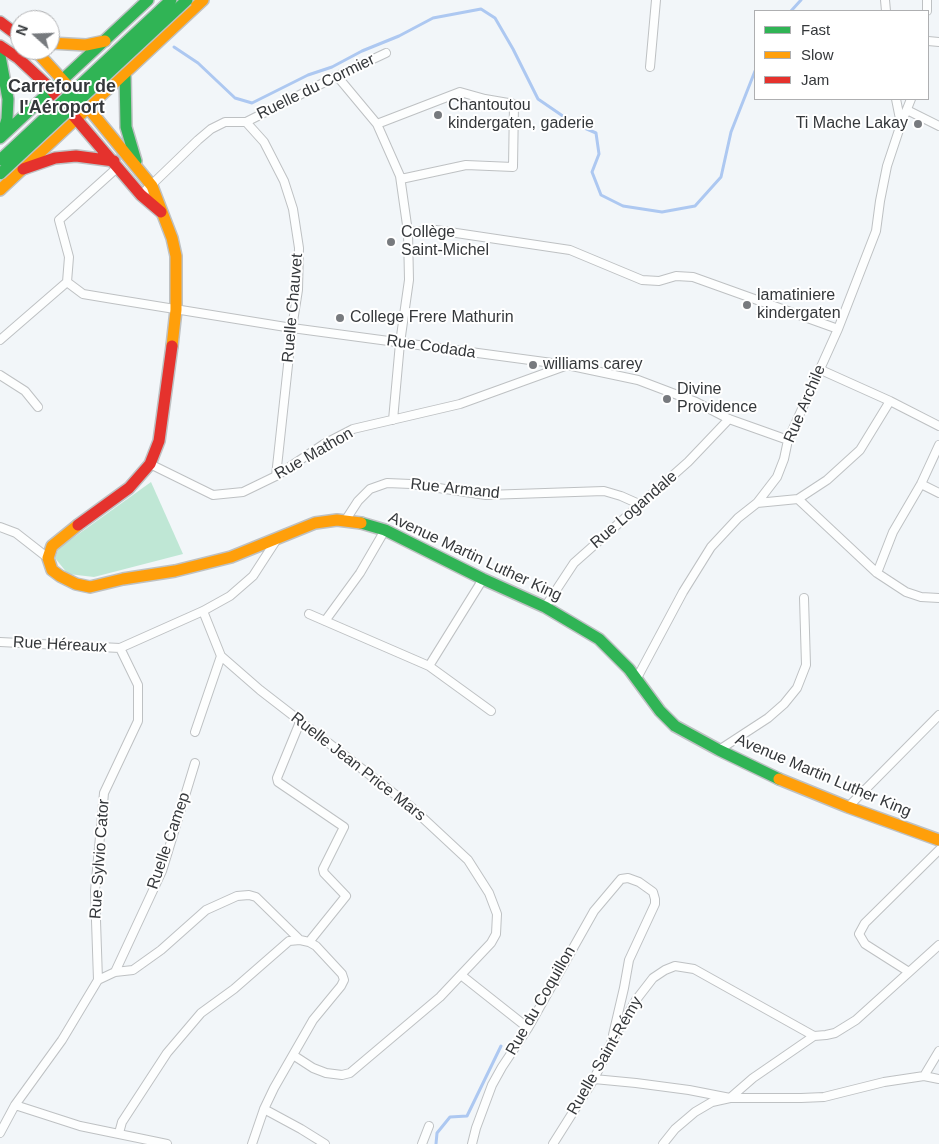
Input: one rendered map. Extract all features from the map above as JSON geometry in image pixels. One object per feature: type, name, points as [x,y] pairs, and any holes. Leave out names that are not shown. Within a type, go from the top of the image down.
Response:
[{"type":"main road","points":[[1,137],[51,90],[59,76],[105,41],[148,0]]},
{"type":"main road","points":[[0,160],[171,0]]},
{"type":"main road","points":[[0,174],[187,0]]},
{"type":"main road","points":[[0,190],[79,121],[87,107],[203,0]]},
{"type":"main road","points":[[60,44],[86,45],[105,41]]},
{"type":"main road","points":[[0,46],[18,58],[51,90],[141,195],[162,213]]},
{"type":"main road","points":[[0,56],[6,77],[8,99],[7,119],[1,137]]},
{"type":"main road","points":[[44,60],[87,107],[146,178]]},
{"type":"main road","points":[[48,558],[52,546],[78,524],[128,488],[150,464],[159,440],[176,310],[176,256],[172,238],[132,148],[126,127],[124,111],[126,72]]},
{"type":"main road","points":[[23,169],[55,158],[76,156],[116,164]]},
{"type":"main road","name":"Avenue Martin Luther King","points":[[48,558],[52,570],[60,576],[76,584],[90,587],[123,579],[175,571],[230,557],[315,522],[337,520],[356,522],[385,530],[483,579],[545,607],[599,639],[636,678],[660,711],[675,726],[719,750],[780,779],[848,807],[939,840]]},
{"type":"street","points":[[650,67],[656,0]]},
{"type":"street","name":"Ruelle du Cormier","points":[[246,122],[386,53]]},
{"type":"street","points":[[337,76],[377,124],[401,179],[408,232],[409,280],[400,343],[393,420]]},
{"type":"street","points":[[377,124],[460,92],[514,104],[513,167],[466,165],[401,179]]},
{"type":"street","points":[[896,100],[901,124]]},
{"type":"street","name":"Rue Archile","points":[[636,678],[711,547],[738,518],[757,503],[777,477],[788,440],[838,328],[876,231],[887,166],[901,124],[912,100]]},
{"type":"street","points":[[907,110],[939,126]]},
{"type":"street","points":[[141,195],[146,178],[212,129],[225,122],[246,122]]},
{"type":"street","name":"Ruelle Chauvet","points":[[246,122],[264,142],[284,180],[293,209],[299,248],[298,290],[276,476]]},
{"type":"street","points":[[0,340],[67,282],[69,257],[59,220],[116,164]]},
{"type":"street","points":[[408,232],[436,230],[570,250],[642,280],[659,281],[676,276],[693,277],[838,328]]},
{"type":"street","name":"Rue Codada","points":[[67,282],[83,294],[176,310],[292,328],[567,365],[638,380],[696,402],[729,419],[788,440]]},
{"type":"street","name":"Rue Mathon","points":[[150,464],[213,495],[243,492],[276,476],[324,444],[353,429],[460,404],[567,365]]},
{"type":"street","points":[[820,370],[890,401],[939,426]]},
{"type":"street","points":[[0,375],[25,391],[38,407]]},
{"type":"street","points":[[757,503],[798,499],[827,480],[860,450],[890,401]]},
{"type":"street","name":"Rue Logandale","points":[[545,607],[574,563],[688,462],[729,419]]},
{"type":"street","points":[[877,573],[893,532],[921,484],[939,445]]},
{"type":"street","name":"Rue Armand","points":[[345,521],[358,501],[370,489],[387,483],[411,484],[486,495],[604,491],[639,504]]},
{"type":"street","points":[[921,484],[939,493]]},
{"type":"street","points":[[798,499],[877,573],[906,592],[921,597],[939,598]]},
{"type":"street","points":[[0,527],[16,533],[48,558]]},
{"type":"street","points":[[325,621],[360,573],[385,530]]},
{"type":"street","points":[[120,648],[202,611],[230,596],[253,576],[278,537]]},
{"type":"street","points":[[429,666],[483,579]]},
{"type":"street","points":[[719,750],[768,718],[784,704],[797,688],[806,665],[804,598]]},
{"type":"street","name":"Ruelle Jean Price Mars","points":[[202,611],[221,656],[300,722],[410,806],[468,860],[489,893],[497,914],[496,934],[461,975]]},
{"type":"street","points":[[309,614],[429,666],[491,710]]},
{"type":"street","name":"Rue Héreaux","points":[[0,642],[120,648]]},
{"type":"street","name":"Rue Sylvio Cator","points":[[98,980],[95,891],[104,793],[138,721],[138,685],[120,648]]},
{"type":"street","points":[[195,732],[221,656]]},
{"type":"street","points":[[848,807],[939,715]]},
{"type":"street","points":[[300,722],[277,778],[278,782],[344,827],[323,869],[324,874],[346,896],[309,942]]},
{"type":"street","name":"Ruelle Camep","points":[[115,972],[162,871],[196,764]]},
{"type":"street","points":[[909,972],[865,944],[859,934],[865,922],[939,850]]},
{"type":"street","name":"Rue du Coquillon","points":[[472,1144],[492,1085],[502,1067],[528,1028],[594,911],[621,879],[628,878],[653,892],[655,904],[629,960],[612,1041]]},
{"type":"street","points":[[0,1132],[15,1105],[62,1040],[98,980],[115,972],[133,970],[161,950],[206,910],[237,896],[249,895],[256,897],[300,940]]},
{"type":"street","points":[[119,1134],[122,1122],[167,1053],[201,1013],[234,989],[289,942],[300,940],[309,942],[316,946],[342,974],[344,980],[313,1020],[274,1088],[264,1109],[252,1144]]},
{"type":"street","points":[[664,1144],[675,1129],[695,1112],[712,1102],[730,1098],[753,1078],[814,1036],[835,1033],[856,1020],[939,945]]},
{"type":"street","name":"Ruelle Saint-Rémy","points":[[553,1144],[594,1079],[612,1041],[636,1000],[653,978],[665,970],[675,966],[694,968],[814,1036]]},
{"type":"street","points":[[293,1055],[326,1073],[342,1075],[350,1073],[440,997],[461,975],[528,1028]]},
{"type":"street","points":[[924,1076],[939,1051]]},
{"type":"street","points":[[594,1079],[663,1086],[730,1098],[824,1097],[884,1082],[924,1076],[939,1079]]},
{"type":"street","points":[[15,1105],[80,1126],[168,1144]]},
{"type":"street","points":[[264,1109],[325,1144]]},
{"type":"street","points":[[422,1144],[429,1126]]},
{"type":"green space","points":[[151,482],[183,554],[94,577],[68,574],[55,558],[59,548]]},
{"type":"waterway","points":[[792,10],[801,0]]},
{"type":"waterway","points":[[174,47],[198,63],[235,98],[252,103],[308,75],[332,67],[362,51],[399,36],[433,18],[481,9],[495,18],[538,99],[573,123],[596,133],[599,154],[592,172],[601,195],[623,206],[662,212],[695,206],[721,177],[731,132],[754,74]]},
{"type":"waterway","points":[[436,1144],[437,1133],[450,1117],[467,1116],[501,1046]]},
{"type":"traffic: fast","points":[[0,138],[148,0]]},
{"type":"traffic: fast","points":[[0,160],[171,0]]},
{"type":"traffic: fast","points":[[0,174],[187,0]]},
{"type":"traffic: fast","points":[[0,56],[8,99],[7,119],[2,136]]},
{"type":"traffic: fast","points":[[125,72],[126,127],[136,161]]},
{"type":"traffic: fast","points":[[361,523],[385,530],[483,579],[545,607],[599,639],[629,669],[660,711],[675,726],[779,779]]},
{"type":"traffic: slow","points":[[0,190],[203,0]]},
{"type":"traffic: slow","points":[[60,44],[86,45],[105,41]]},
{"type":"traffic: slow","points":[[44,60],[89,109],[152,186],[172,238],[176,256],[176,310],[172,346]]},
{"type":"traffic: slow","points":[[78,525],[52,546],[48,558],[52,570],[60,576],[76,584],[90,587],[123,579],[175,571],[231,557],[315,523],[337,520],[361,523]]},
{"type":"traffic: slow","points":[[779,779],[848,807],[939,840]]},
{"type":"traffic: jam","points":[[0,22],[10,30]]},
{"type":"traffic: jam","points":[[0,46],[18,58],[49,87],[141,195],[161,212]]},
{"type":"traffic: jam","points":[[23,169],[55,158],[76,156],[114,161]]},
{"type":"traffic: jam","points":[[78,525],[129,488],[150,464],[159,441],[172,346]]},
{"type":"place","name":"Chantoutou kindergaten, gaderie","points":[[438,115]]},
{"type":"place","name":"Ti Mache Lakay","points":[[918,124]]},
{"type":"place","name":"Collège Saint-Michel","points":[[391,242]]},
{"type":"place","name":"lamatiniere kindergaten","points":[[747,305]]},
{"type":"place","name":"College Frere Mathurin","points":[[340,318]]},
{"type":"place","name":"williams carey","points":[[533,365]]},
{"type":"place","name":"Divine Providence","points":[[667,399]]},
{"type":"district","name":"Carrefour de l'Aéroport","points":[[62,97]]}]
